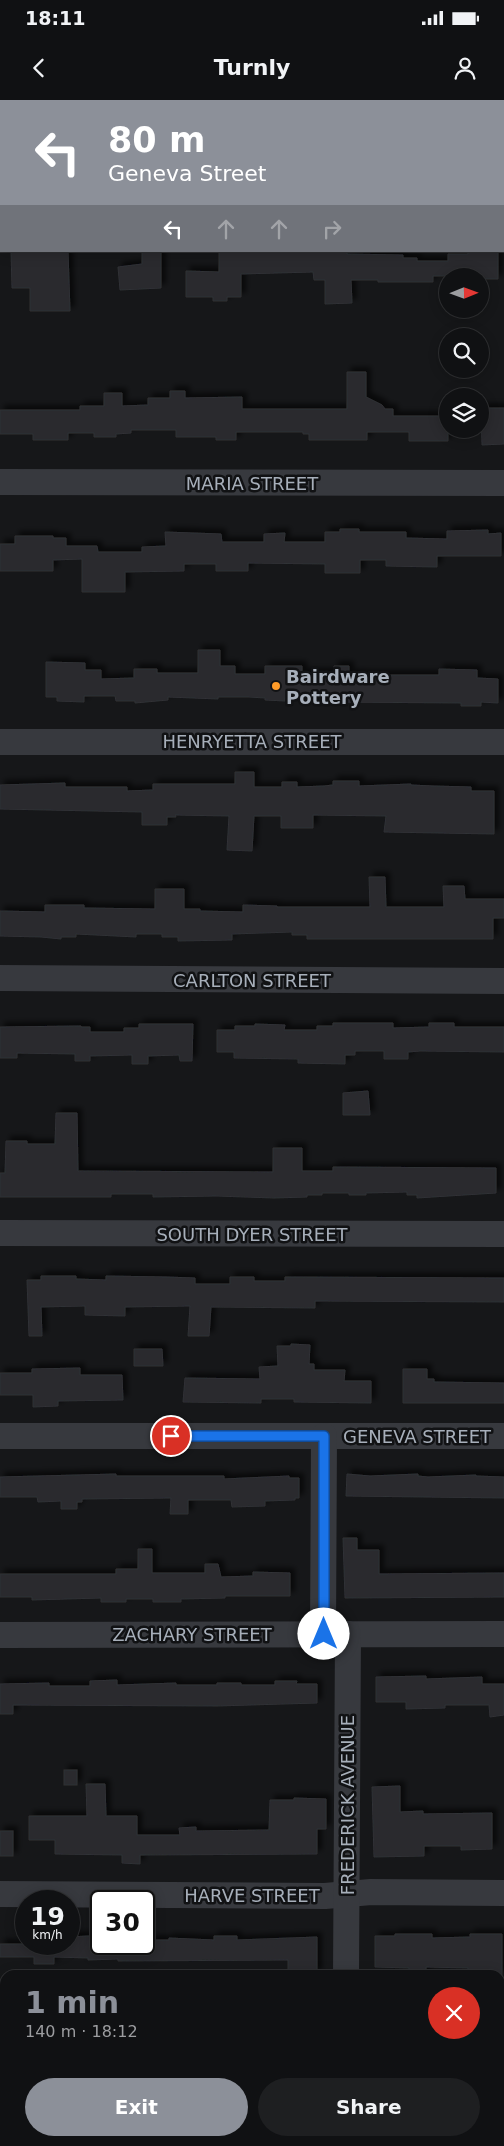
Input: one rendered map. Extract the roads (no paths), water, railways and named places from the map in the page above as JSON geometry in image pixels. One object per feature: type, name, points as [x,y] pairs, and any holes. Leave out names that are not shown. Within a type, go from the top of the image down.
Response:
[{"type":"street","name":"MARIA STREET","points":[[0,482],[504,483]]},
{"type":"street","name":"HENRYETTA STREET","points":[[0,742],[504,742]]},
{"type":"street","name":"CARLTON STREET","points":[[0,978],[504,981]]},
{"type":"street","name":"SOUTH DYER STREET","points":[[0,1233],[504,1234]]},
{"type":"street","name":"GENEVA STREET","points":[[0,1436],[504,1436]]},
{"type":"street","name":"FREDERICK AVENUE","points":[[324,1436],[336,1634],[346,1894],[346,1970]]},
{"type":"street","name":"ZACHARY STREET","points":[[0,1635],[504,1634]]},
{"type":"street","name":"HARVE STREET","points":[[0,1894],[326,1896],[370,1892],[504,1894]]},
{"type":"place","name":"Bairdware Pottery","points":[[276,686]]}]
